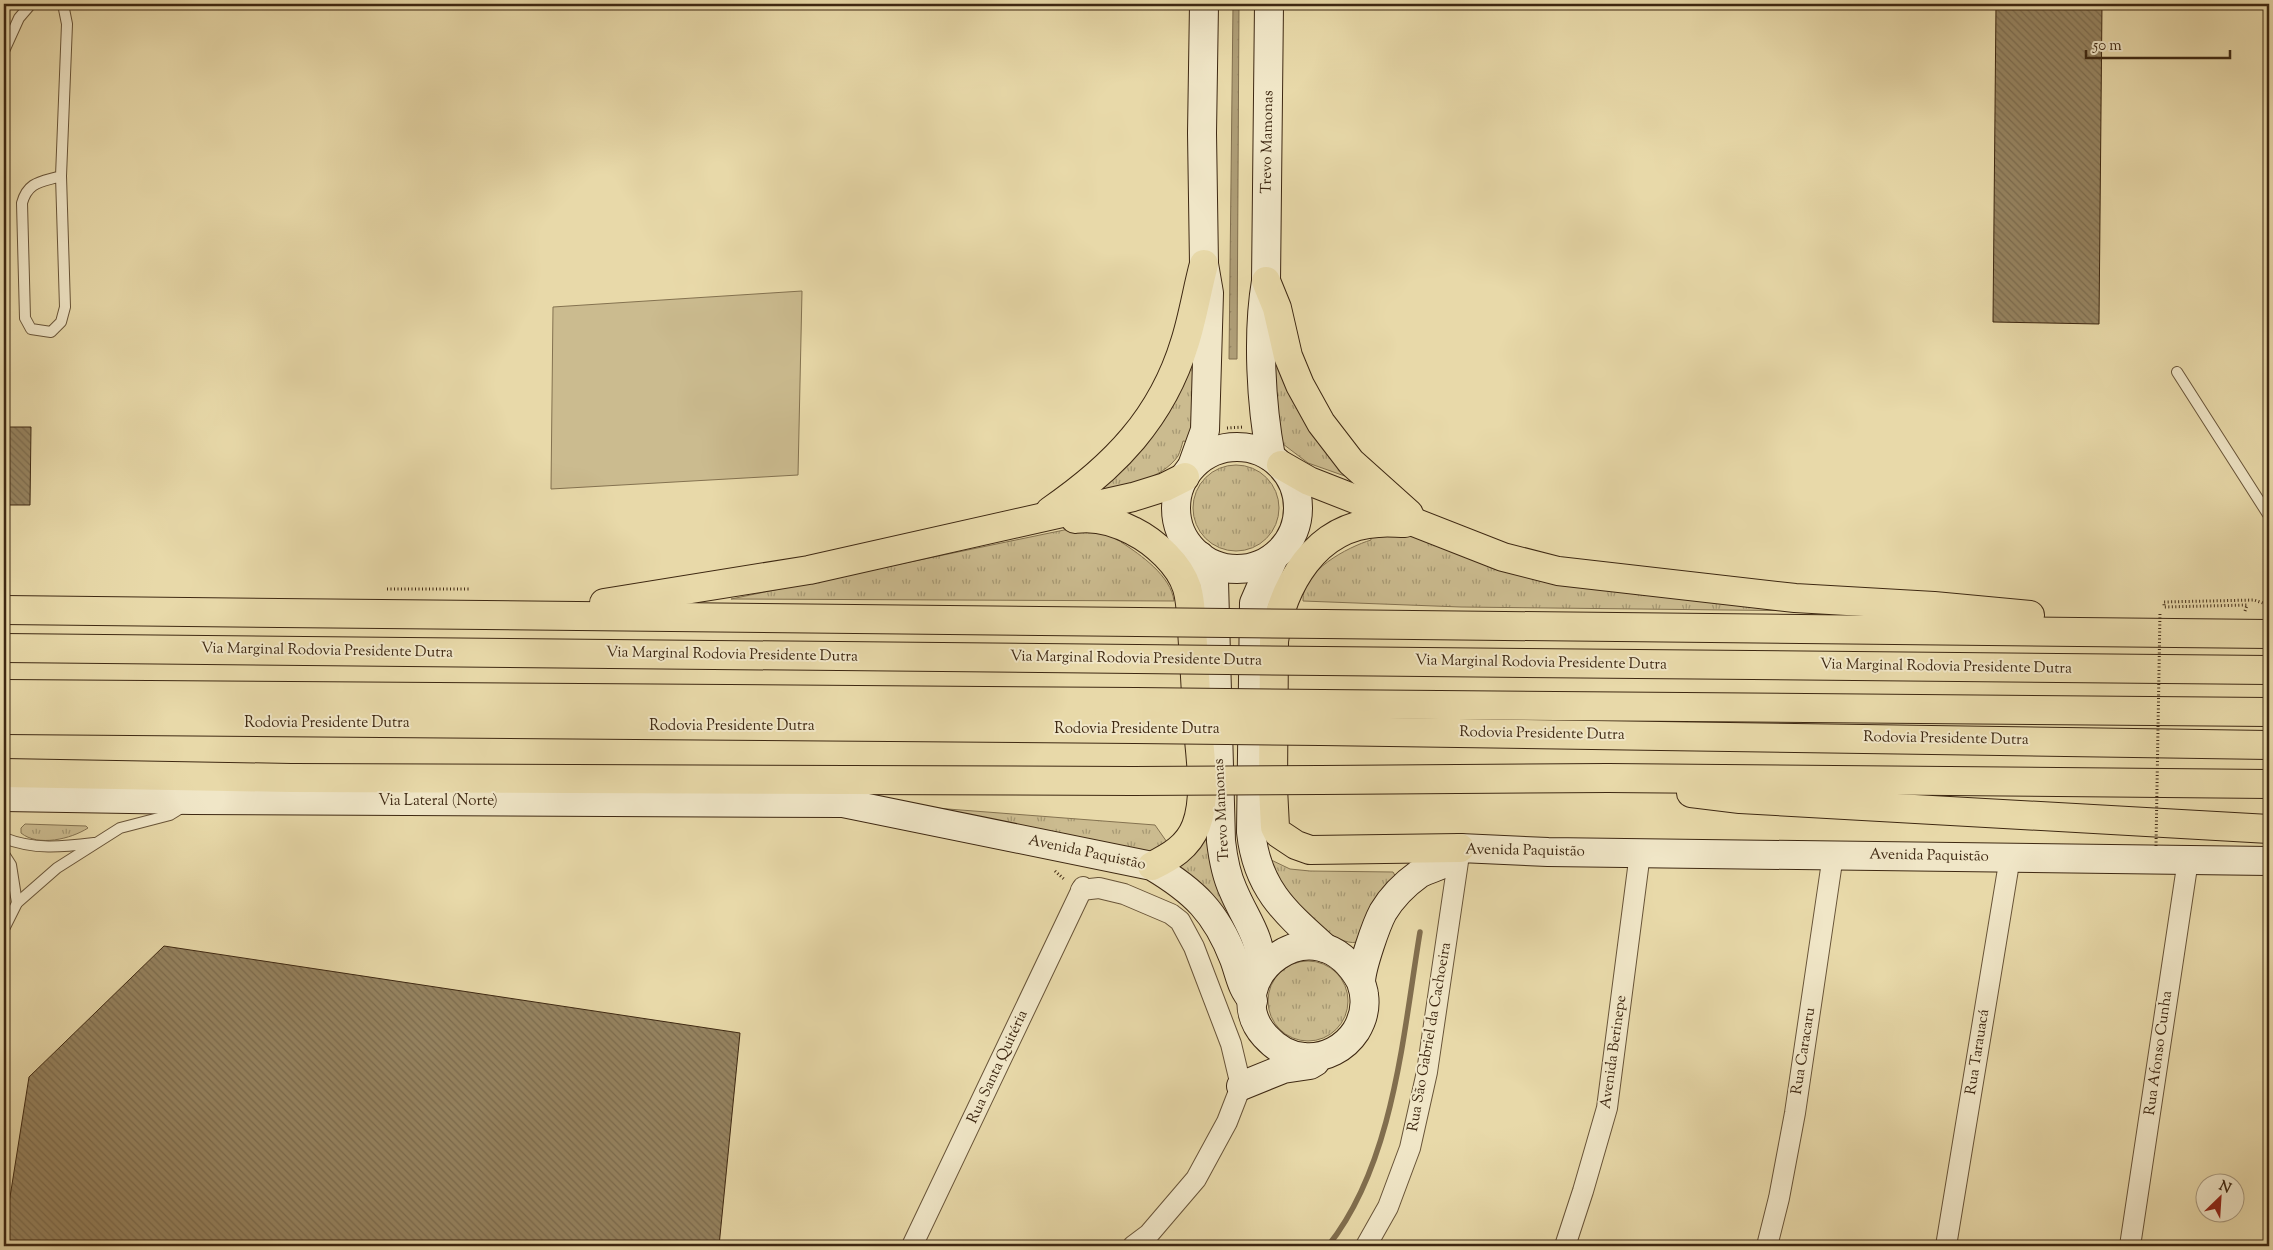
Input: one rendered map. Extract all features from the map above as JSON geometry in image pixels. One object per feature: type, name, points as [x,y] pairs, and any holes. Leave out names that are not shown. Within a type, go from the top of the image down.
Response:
[{"type":"highway","points":[[1037,520],[1082,490],[1135,439],[1154,412],[1169,382],[1185,342],[1204,264]]},
{"type":"highway","points":[[1266,281],[1276,308],[1288,356],[1300,385],[1321,423],[1351,462],[1419,524]]},
{"type":"highway","points":[[1276,461],[1309,481],[1503,557],[1558,571],[1795,598],[1934,606],[2063,618],[2102,632]]},
{"type":"highway","points":[[525,615],[809,570],[1142,495],[1166,487],[1188,472]]},
{"type":"highway","points":[[1037,520],[1060,522],[1082,518],[1104,520],[1122,525],[1152,543],[1179,571],[1187,587],[1193,646],[1202,795],[1198,820],[1186,841],[1172,857],[1152,866]]},
{"type":"highway","points":[[1419,524],[1377,522],[1350,529],[1320,546],[1308,558],[1288,589],[1277,619],[1274,642],[1273,788],[1275,826],[1278,833],[1296,845],[1310,850],[1460,848]]},
{"type":"highway","points":[[4,610],[2269,634]]},
{"type":"highway","name":"Via Marginal Rodovia Presidente Dutra","points":[[4,648],[2269,670]]},
{"type":"highway","name":"Rodovia Presidente Dutra","points":[[4,694],[1136,702],[1322,718],[2269,745]]},
{"type":"highway","name":"Rodovia Presidente Dutra","points":[[4,720],[1135,730],[1322,718],[2269,712]]},
{"type":"highway","points":[[4,773],[290,778],[1134,781],[1608,778],[2269,784]]},
{"type":"highway","points":[[1608,778],[1707,796],[1740,799],[2269,829]]},
{"type":"main road","points":[[1204,4],[1202,133],[1204,264]]},
{"type":"main road","name":"Trevo Mamonas","points":[[1200,556],[1214,564],[1229,568],[1245,568],[1260,564],[1274,557],[1285,546],[1294,532],[1298,517],[1298,501],[1294,486],[1276,461],[1266,432],[1262,307],[1266,281],[1269,4]]},
{"type":"main road","name":"Trevo Mamonas","points":[[1204,264],[1209,293],[1205,430],[1188,472],[1179,488],[1176,514],[1185,538],[1200,556],[1214,581],[1223,862],[1232,890],[1254,930],[1261,952],[1262,970]]},
{"type":"main road","points":[[1188,472],[1202,458],[1224,448],[1249,448],[1276,461]]},
{"type":"main road","name":"Trevo Mamonas","points":[[1274,557],[1254,603],[1251,832],[1253,850],[1260,872],[1285,912],[1325,948],[1344,959],[1354,969],[1361,982]]},
{"type":"main road","name":"Via Lateral (Norte)","points":[[4,797],[192,800],[842,803],[872,810]]},
{"type":"main road","name":"Avenida Paquistão","points":[[872,810],[1152,866],[1191,892],[1210,912],[1234,960],[1244,992],[1253,1001],[1255,1017],[1262,1032],[1280,1049],[1305,1057],[1326,1054],[1345,1044],[1359,1026],[1364,1006],[1361,982],[1382,913],[1394,897],[1420,874],[1448,861],[1460,848],[1640,853],[2269,860]]},
{"type":"main road","name":"Trevo Mamonas","points":[[1253,1001],[1256,983],[1262,970],[1282,952],[1294,947],[1325,948]]},
{"type":"main road","points":[[1241,1086],[1283,1069],[1310,1065],[1326,1054]]},
{"type":"street","name":"Rua São Gabriel da Cachoeira","points":[[1366,1246],[1388,1207],[1410,1148],[1427,1072],[1460,848]]},
{"type":"street","name":"Avenida Berinepe","points":[[1565,1246],[1607,1108],[1640,853]]},
{"type":"street","name":"Rua Caracaru","points":[[1767,1246],[1779,1198],[1794,1114],[1833,855]]},
{"type":"street","name":"Rua Tarauacá","points":[[1946,1246],[2010,857]]},
{"type":"street","name":"Rua Afonso Cunha","points":[[2130,1246],[2188,860]]},
{"type":"street","name":"Rua Santa Quitéria","points":[[912,1246],[1082,888],[1099,888],[1124,894],[1172,914],[1180,921],[1194,947],[1231,1044],[1241,1086]]},
{"type":"street","points":[[1133,1246],[1149,1234],[1196,1179],[1226,1122],[1241,1086]]},
{"type":"lane","points":[[4,51],[19,18],[31,4]]},
{"type":"lane","points":[[62,176],[35,184],[25,191],[22,203],[25,318],[31,329],[51,332],[61,322],[65,307],[62,176],[66,24],[63,4]]},
{"type":"lane","points":[[2177,372],[2269,516]]},
{"type":"lane","points":[[4,929],[17,903],[57,868],[127,825],[170,815],[192,800]]},
{"type":"lane","points":[[4,838],[36,847],[96,843]]},
{"type":"lane","points":[[4,854],[11,865],[17,903]]},
{"type":"path","points":[[2237,611],[2247,611],[2247,605],[2164,607],[2164,602],[2254,600],[2269,605]]},
{"type":"path","points":[[2156,846],[2160,612],[2198,612]]},
{"type":"green space","points":[[802,291],[798,475],[551,489],[553,307]]},
{"type":"green space","points":[[1196,353],[1189,442],[1183,441],[1178,456],[1171,464],[1153,476],[1131,484],[1098,490]]},
{"type":"green space","points":[[1275,358],[1359,481],[1308,463],[1279,441],[1273,359]]},
{"type":"green space","points":[[1236,465],[1252,469],[1266,478],[1275,492],[1279,508],[1275,524],[1266,538],[1252,547],[1236,551],[1220,547],[1206,538],[1197,524],[1193,508],[1197,492],[1206,478],[1220,469]]},
{"type":"green space","points":[[1089,528],[1124,539],[1121,542],[1146,560],[1161,575],[1172,592],[1174,601],[731,599],[1069,529]]},
{"type":"green space","points":[[1370,532],[1400,533],[1816,611],[1461,607],[1303,601],[1304,590],[1318,570],[1339,554],[1371,540]]},
{"type":"green space","points":[[909,806],[1155,825],[1169,845],[1151,852]]},
{"type":"green space","points":[[25,824],[86,826],[88,828],[64,838],[36,840],[21,833],[21,828]]},
{"type":"green space","points":[[1207,831],[1245,943],[1245,956],[1179,868]]},
{"type":"green space","points":[[1267,858],[1290,869],[1393,872],[1397,879],[1359,941],[1353,943],[1344,941],[1325,931],[1299,910],[1287,894]]},
{"type":"green space","points":[[1308,961],[1323,964],[1336,973],[1345,986],[1348,1001],[1345,1016],[1336,1029],[1323,1038],[1308,1041],[1293,1038],[1280,1029],[1271,1016],[1268,1001],[1271,986],[1280,973],[1293,964]]},
{"type":"water","points":[[1233,4],[1239,4],[1237,359],[1229,359]]},
{"type":"building","points":[[1996,4],[2102,4],[2099,324],[1993,322]]},
{"type":"building","points":[[4,427],[31,427],[30,505],[4,505]]},
{"type":"building","points":[[164,946],[740,1033],[719,1246],[4,1246],[4,1235],[29,1077]]},
{"type":"waterway","points":[[1328,1246],[1350,1213],[1368,1176],[1382,1137],[1401,1054],[1420,932]]}]
